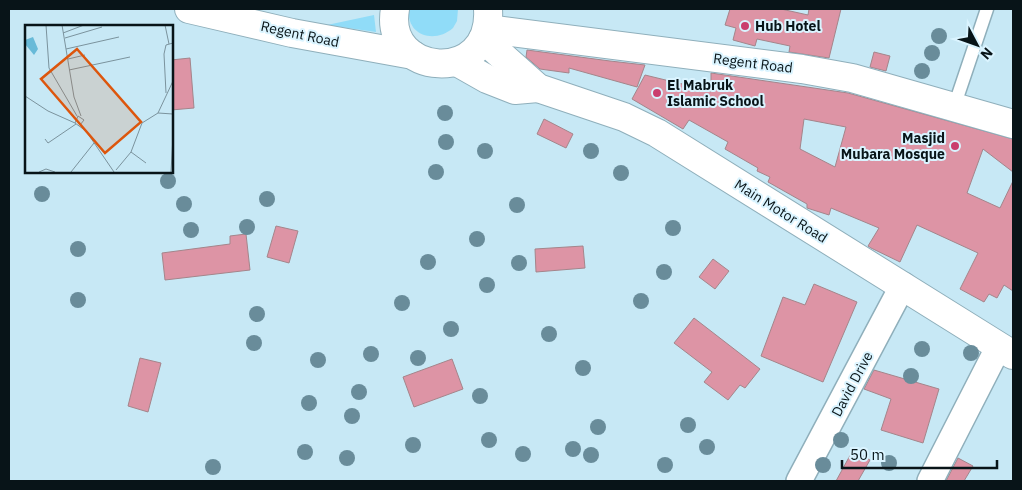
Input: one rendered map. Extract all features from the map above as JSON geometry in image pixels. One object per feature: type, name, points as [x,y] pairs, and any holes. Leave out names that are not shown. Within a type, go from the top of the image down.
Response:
[{"type":"main road","name":"Regent Road","points":[[189,9],[301,34],[412,55],[428,62],[445,64],[457,62]]},
{"type":"main road","points":[[396,9],[395,26],[398,37],[412,55]]},
{"type":"main road","name":"Regent Road","points":[[486,26],[810,70],[852,78],[1013,124]]},
{"type":"main road","points":[[457,62],[467,56],[486,26]]},
{"type":"main road","name":"Main Motor Road","points":[[486,26],[538,88]]},
{"type":"main road","name":"Main Motor Road","points":[[457,62],[487,80],[514,90],[538,88],[624,117],[657,133],[1006,350]]},
{"type":"street","name":"David Drive","points":[[799,481],[903,285]]},
{"type":"street","points":[[930,481],[1006,350]]},
{"type":"lane","points":[[954,107],[987,9]]},
{"type":"shaded area","points":[[409,9],[458,9],[457,21],[453,28],[446,33],[438,36],[423,35],[412,26],[409,18]]},
{"type":"shaded area","points":[[374,15],[376,32],[327,25]]},
{"type":"building","points":[[730,9],[781,9],[808,15],[809,9],[841,9],[829,58],[789,52],[790,46],[757,39],[755,46],[733,40],[736,28],[725,25]]},
{"type":"building","points":[[527,50],[645,65],[637,87],[569,68],[569,73],[540,69],[526,57]]},
{"type":"building","points":[[874,52],[890,56],[886,71],[870,67]]},
{"type":"building","points":[[190,58],[194,108],[172,110],[172,60]]},
{"type":"building","points":[[711,73],[848,93],[1013,139],[1013,172],[983,149],[967,193],[1000,208],[1013,181],[1013,291],[1004,285],[997,298],[989,294],[984,302],[960,289],[978,253],[917,225],[900,262],[871,248],[868,246],[879,228],[831,208],[829,215],[807,208],[807,204],[768,182],[770,177],[757,171],[758,168],[725,149],[728,142],[689,120],[683,129],[632,99],[645,75],[682,84],[683,81],[711,92]],"holes":[[[804,119],[846,127],[835,167],[800,149]]]},
{"type":"building","points":[[544,119],[573,134],[566,148],[537,134]]},
{"type":"building","points":[[276,226],[298,231],[289,263],[267,257]]},
{"type":"building","points":[[246,234],[250,270],[165,280],[162,253],[230,244],[230,236]]},
{"type":"building","points":[[583,246],[585,268],[536,272],[535,249]]},
{"type":"building","points":[[713,259],[729,271],[715,289],[699,277]]},
{"type":"building","points":[[814,284],[857,302],[823,382],[761,356],[783,297],[805,305]]},
{"type":"building","points":[[694,318],[760,369],[745,388],[740,385],[728,400],[704,382],[712,372],[674,343]]},
{"type":"building","points":[[140,358],[161,363],[148,412],[128,406]]},
{"type":"building","points":[[452,359],[463,389],[414,407],[403,377]]},
{"type":"building","points":[[874,370],[939,389],[923,443],[881,430],[891,399],[864,389]]},
{"type":"building","points":[[853,450],[870,460],[858,481],[836,481]]},
{"type":"building","points":[[958,458],[973,466],[964,481],[946,481]]},
{"type":"place","name":"Hub Hotel","points":[[745,26]]},
{"type":"place","name":"El Mabruk Islamic School","points":[[657,93]]},
{"type":"place","name":"Masjid Mubara Mosque","points":[[955,146]]}]
